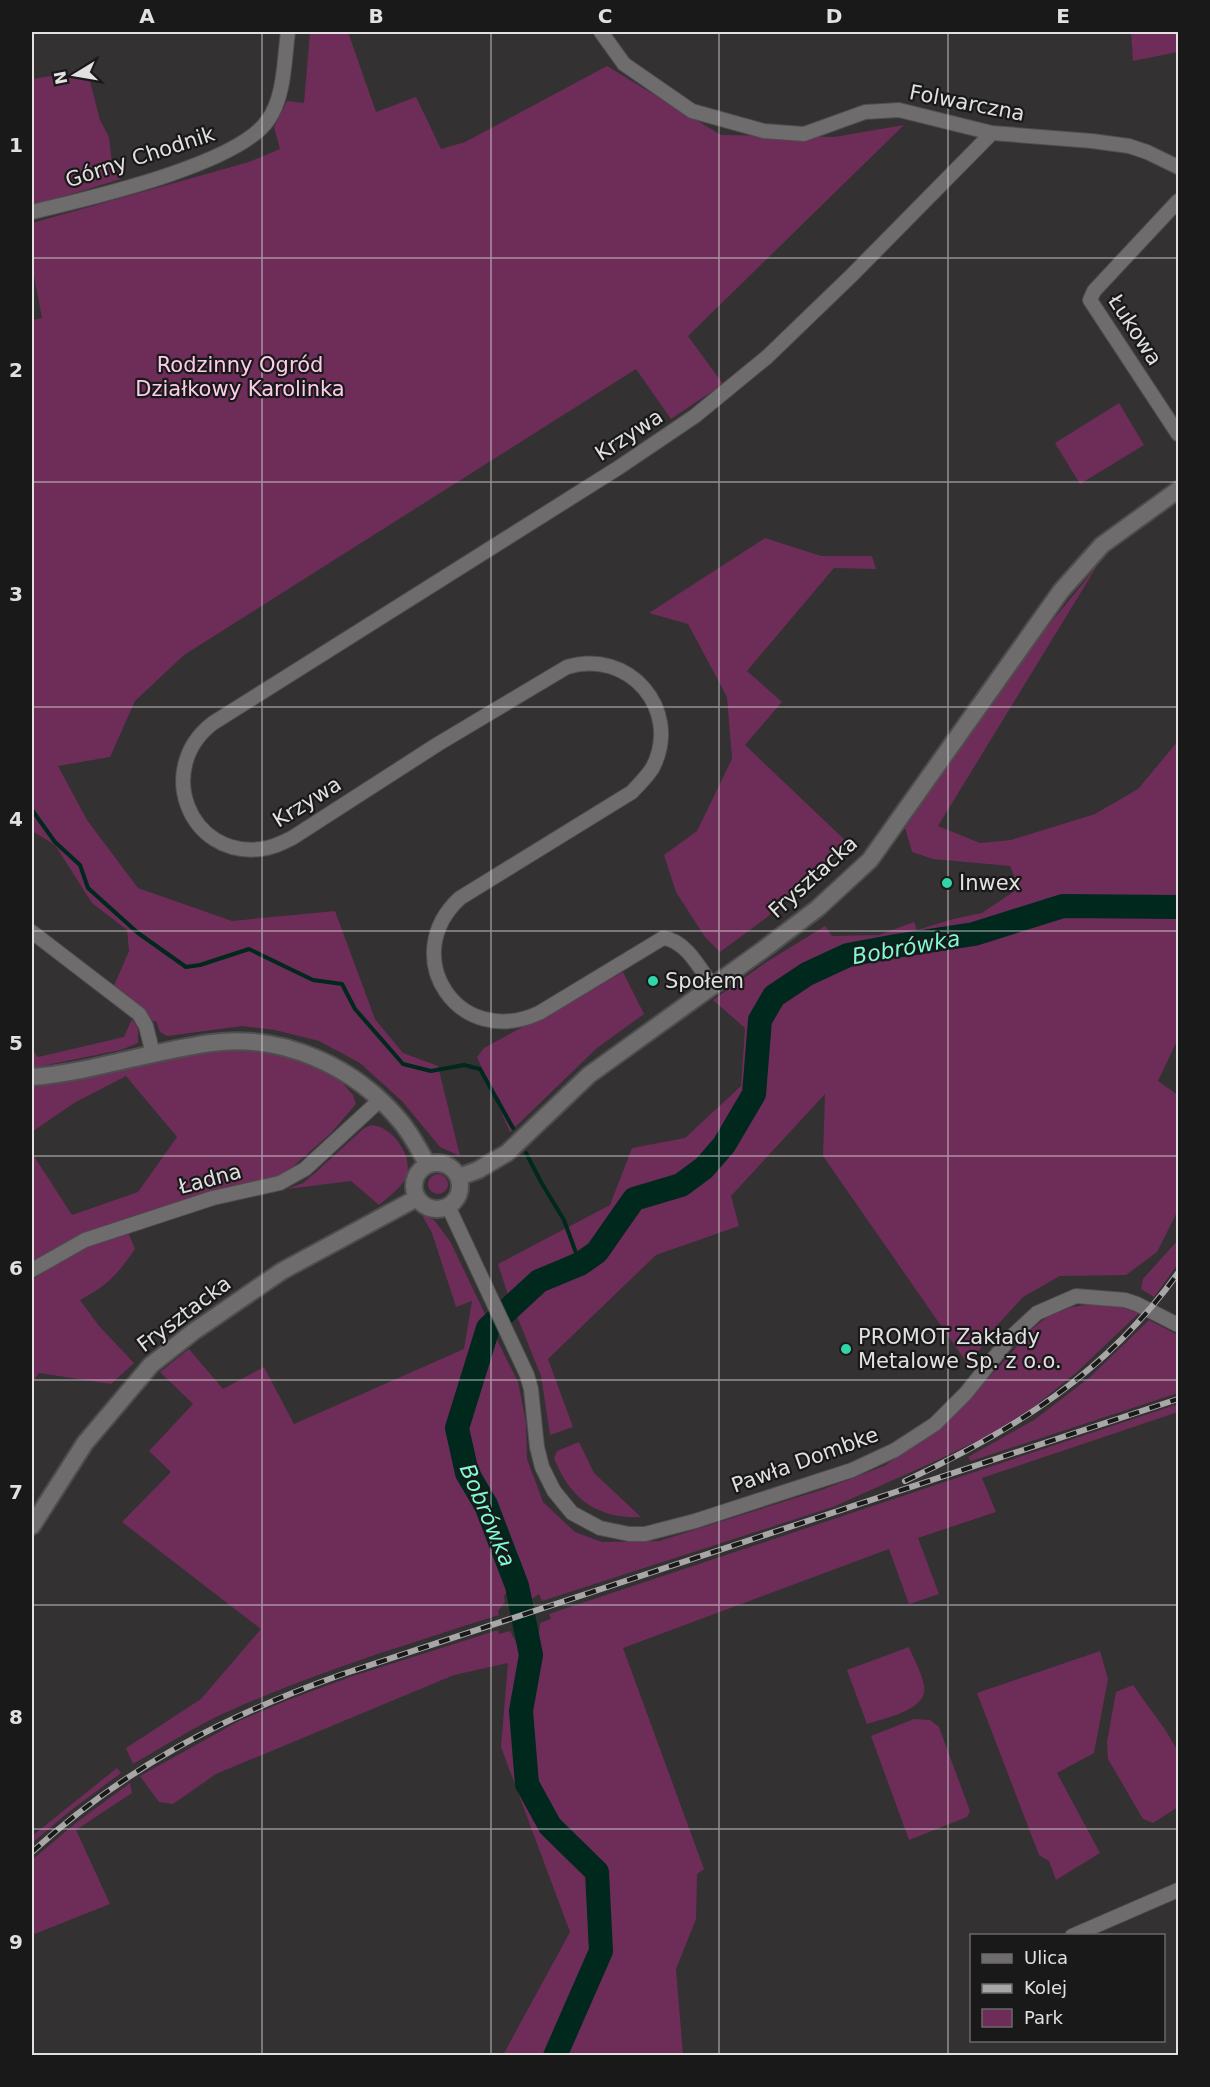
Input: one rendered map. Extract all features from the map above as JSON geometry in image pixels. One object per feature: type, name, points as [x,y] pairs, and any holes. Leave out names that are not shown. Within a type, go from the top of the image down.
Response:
[{"type":"street","name":"Górny Chodnik","points":[[32,212],[140,183],[213,158],[248,140],[263,128],[274,111],[288,32]]},
{"type":"street","name":"Folwarczna","points":[[601,32],[624,64],[692,111],[764,131],[804,134],[865,112],[899,110],[992,133],[1130,146],[1179,167]]},
{"type":"street","name":"Krzywa","points":[[713,987],[694,960],[675,940],[663,938],[539,1013],[516,1022],[488,1021],[471,1014],[450,998],[437,974],[434,954],[437,933],[443,918],[460,898],[632,792],[652,769],[661,738],[659,716],[645,689],[620,669],[589,663],[577,664],[557,672],[438,744],[292,838],[269,848],[235,848],[216,840],[199,825],[193,817],[184,793],[182,778],[186,758],[196,738],[213,723],[598,481],[695,416],[767,357],[852,275],[992,133]]},
{"type":"street","name":"Łukowa","points":[[1179,201],[1094,291],[1090,300],[1179,434]]},
{"type":"street","name":"Frysztacka","points":[[459,1178],[507,1153],[589,1075],[713,987],[818,908],[870,860],[1061,591],[1102,545],[1179,490]]},
{"type":"street","points":[[32,932],[139,1014],[146,1026],[153,1054]]},
{"type":"street","points":[[32,1077],[76,1071],[212,1042],[272,1045],[325,1061],[348,1074],[381,1100],[402,1124],[428,1165]]},
{"type":"street","name":"Ładna","points":[[32,1270],[85,1240],[213,1198],[280,1183],[305,1169],[381,1100]]},
{"type":"street","points":[[442,1163],[449,1166],[459,1178],[458,1197],[448,1206],[435,1209],[417,1198],[414,1183],[416,1175],[428,1165],[442,1163]]},
{"type":"street","name":"Frysztacka","points":[[32,1526],[85,1443],[151,1365],[193,1332],[282,1271],[417,1198]]},
{"type":"street","name":"Pawła Dombke","points":[[448,1206],[527,1375],[531,1389],[537,1447],[542,1467],[554,1491],[572,1513],[600,1528],[628,1534],[645,1534],[695,1521],[852,1470],[895,1450],[935,1424],[966,1393],[1010,1338],[1037,1313],[1076,1296],[1125,1300],[1179,1325]]},
{"type":"street","points":[[1074,1934],[1179,1890]]},
{"type":"green space","name":"Rodzinny Ogród Działkowy Karolinka","points":[[310,32],[348,32],[376,112],[416,97],[441,149],[465,142],[607,66],[721,135],[834,137],[904,125],[688,336],[723,384],[671,419],[636,369],[184,655],[135,701],[110,757],[58,766],[87,820],[138,888],[232,921],[335,911],[375,1019],[403,1053],[438,1066],[460,1156],[440,1147],[402,1101],[360,1063],[319,1041],[275,1030],[242,1026],[167,1036],[160,1032],[156,1021],[149,1021],[113,988],[129,951],[127,930],[92,903],[55,845],[32,831],[32,320],[42,318],[32,266],[32,223],[249,162],[280,149],[274,127],[287,101],[304,103]]},
{"type":"green space","points":[[1131,32],[1178,32],[1178,52],[1133,61]]},
{"type":"green space","points":[[77,72],[89,77],[100,120],[109,137],[113,173],[121,179],[32,206],[32,79]]},
{"type":"green space","points":[[1119,403],[1144,445],[1080,484],[1055,443]]},
{"type":"green space","points":[[765,538],[821,556],[872,556],[876,569],[834,568],[747,671],[782,702],[745,745],[847,842],[766,918],[720,952],[705,937],[676,892],[664,855],[697,831],[732,759],[727,697],[688,624],[649,613]]},
{"type":"green space","points":[[1097,566],[938,826],[980,843],[1011,840],[1095,814],[1138,789],[1178,741],[1178,901],[1064,899],[1028,906],[971,926],[845,944],[810,963],[771,995],[754,1022],[744,1097],[717,1145],[675,1182],[633,1188],[627,1205],[594,1243],[541,1269],[508,1295],[498,1264],[610,1205],[632,1148],[685,1138],[741,1086],[745,1028],[713,1000],[765,963],[825,926],[832,936],[879,935],[914,922],[917,930],[982,913],[1019,888],[1010,866],[933,859],[912,852],[905,828],[1017,664]]},
{"type":"green space","points":[[1067,913],[1127,915],[1178,913],[1178,1039],[1158,1081],[1178,1095],[1178,1210],[1157,1252],[1126,1275],[1060,1276],[1023,1297],[991,1332],[969,1366],[823,1156],[825,1094],[731,1196],[739,1226],[656,1255],[548,1359],[573,1427],[550,1435],[541,1376],[515,1311],[547,1287],[600,1258],[638,1208],[704,1179],[737,1137],[766,1090],[767,1033],[779,1000],[819,975],[856,961],[949,947]]},
{"type":"green space","points":[[623,972],[644,1014],[597,1048],[510,1132],[477,1057],[484,1048]]},
{"type":"green space","points":[[132,1019],[138,1028],[138,1043],[121,1050],[32,1068],[32,1050],[38,1057],[124,1037]]},
{"type":"green space","points":[[229,1049],[285,1055],[333,1072],[353,1095],[356,1104],[331,1133],[289,1170],[269,1180],[225,1187],[85,1234],[32,1266],[32,1153],[72,1215],[138,1192],[177,1137],[126,1076],[74,1103],[32,1132],[32,1083]]},
{"type":"green space","points":[[371,1125],[379,1126],[394,1136],[404,1152],[408,1170],[406,1178],[394,1193],[379,1205],[351,1181],[287,1189],[303,1183],[363,1129]]},
{"type":"green space","points":[[438,1174],[445,1177],[448,1184],[445,1191],[438,1194],[431,1191],[428,1184],[431,1177]]},
{"type":"green space","points":[[422,1215],[434,1220],[450,1241],[485,1314],[449,1425],[454,1459],[480,1506],[510,1580],[510,1589],[504,1596],[505,1602],[498,1611],[499,1615],[362,1659],[262,1697],[204,1723],[133,1764],[126,1748],[201,1699],[261,1629],[122,1522],[171,1472],[149,1451],[193,1404],[160,1372],[189,1349],[223,1389],[264,1367],[294,1424],[464,1349],[472,1301],[456,1307],[432,1233]]},
{"type":"green space","points":[[127,1230],[135,1249],[111,1279],[80,1300],[99,1326],[134,1363],[111,1384],[39,1373],[32,1383],[32,1280],[89,1243]]},
{"type":"green space","points":[[1178,1240],[1178,1264],[1154,1297],[1141,1289],[1143,1279]]},
{"type":"green space","points":[[1104,1302],[1139,1313],[1077,1372],[1035,1406],[989,1435],[833,1507],[542,1601],[539,1594],[532,1599],[521,1562],[490,1498],[467,1438],[473,1400],[494,1334],[518,1382],[526,1422],[527,1459],[543,1502],[575,1532],[602,1542],[659,1541],[824,1489],[884,1466],[947,1422],[1032,1329],[1048,1316],[1072,1307]]},
{"type":"green space","points":[[1149,1320],[1178,1335],[1178,1393],[971,1461],[968,1457],[1034,1420],[1089,1378]]},
{"type":"green space","points":[[1178,1404],[1178,1412],[982,1478],[996,1512],[918,1538],[939,1594],[909,1604],[889,1549],[623,1648],[704,1869],[697,1874],[696,1919],[676,1969],[683,2055],[503,2055],[570,1932],[501,1747],[508,1663],[454,1675],[216,1774],[173,1804],[159,1802],[140,1776],[239,1721],[353,1676],[498,1630],[499,1634],[510,1631],[519,1647],[538,1642],[540,1623],[551,1619],[549,1614]]},
{"type":"green space","points":[[579,1442],[594,1473],[641,1517],[625,1517],[598,1510],[577,1495],[560,1472],[554,1458],[557,1451]]},
{"type":"green space","points":[[909,1647],[923,1683],[924,1693],[921,1699],[916,1705],[900,1713],[867,1724],[847,1670]]},
{"type":"green space","points":[[1100,1651],[1108,1679],[1094,1753],[1057,1773],[1100,1853],[1056,1880],[1049,1861],[1039,1855],[977,1693]]},
{"type":"green space","points":[[1133,1685],[1178,1751],[1178,1807],[1153,1823],[1143,1819],[1108,1759],[1107,1742],[1116,1692]]},
{"type":"green space","points":[[914,1719],[930,1720],[939,1727],[970,1811],[967,1817],[909,1840],[871,1736]]},
{"type":"green space","points":[[117,1768],[121,1773],[32,1843],[32,1836]]},
{"type":"green space","points":[[130,1783],[132,1793],[76,1830],[110,1904],[32,1935],[32,1860],[77,1822]]},
{"type":"waterway","points":[[32,810],[55,842],[80,865],[88,888],[138,933],[186,967],[200,965],[249,949],[313,980],[342,984],[355,1009],[403,1064],[431,1071],[464,1065],[480,1069],[513,1128]]},
{"type":"waterway","name":"Bobrówka","points":[[555,2056],[601,1951],[597,1872],[550,1826],[527,1784],[521,1711],[531,1655],[517,1586],[486,1505],[467,1473],[457,1428],[488,1328],[539,1281],[580,1264],[597,1252],[634,1199],[681,1185],[704,1168],[724,1145],[754,1094],[760,1020],[774,996],[807,974],[848,955],[974,934],[1063,906],[1178,907]]},
{"type":"waterway","points":[[526,1153],[564,1220],[580,1264]]},
{"type":"railway","points":[[905,1481],[984,1441],[1056,1395],[1120,1341],[1150,1309],[1178,1273]]},
{"type":"railway","points":[[32,1852],[67,1822],[140,1769],[217,1726],[299,1690],[1178,1399]]},
{"type":"place","name":"Inwex","points":[[947,883]]},
{"type":"place","name":"Społem","points":[[653,981]]},
{"type":"place","name":"PROMOT Zakłady Metalowe Sp. z o.o.","points":[[846,1349]]}]
